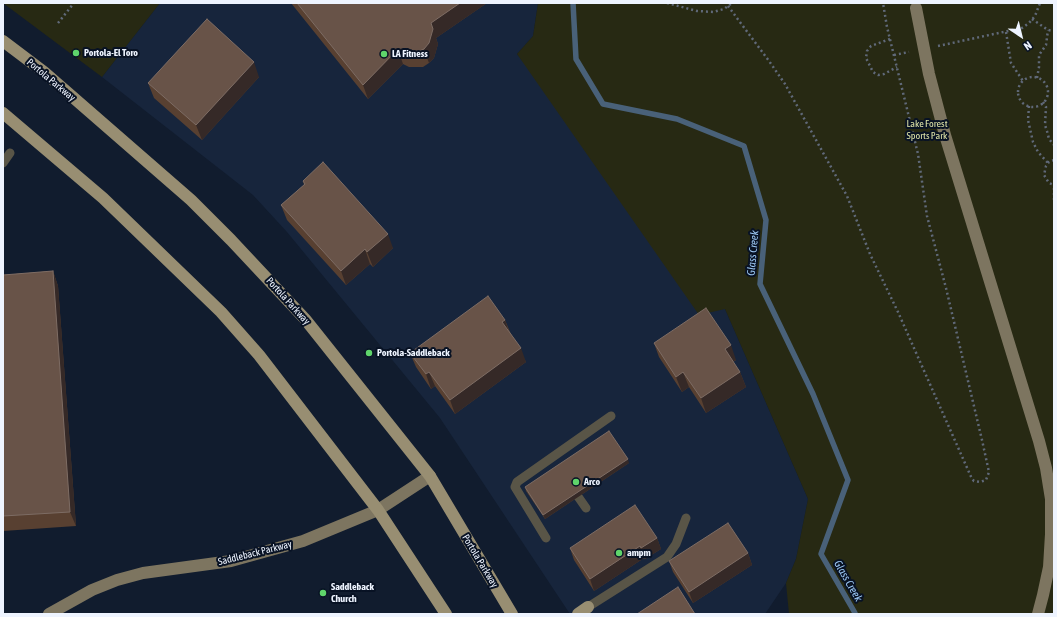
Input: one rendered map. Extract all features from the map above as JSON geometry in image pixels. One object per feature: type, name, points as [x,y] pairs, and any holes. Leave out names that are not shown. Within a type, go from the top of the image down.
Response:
[{"type":"main road","name":"Portola Parkway","points":[[3,41],[44,72],[191,200],[231,240],[305,319],[430,476],[512,614]]},
{"type":"main road","points":[[3,113],[103,198],[221,312],[259,355],[378,510],[446,614]]},
{"type":"street","points":[[916,8],[929,74],[945,134],[1046,468],[1051,499],[1051,534],[1049,566],[1038,614]]},
{"type":"street","name":"Saddleback Parkway","points":[[49,614],[92,590],[117,580],[143,573],[231,561],[303,541],[378,510],[430,476]]},
{"type":"lane","points":[[3,163],[10,153]]},
{"type":"lane","points":[[546,538],[515,486],[520,478],[553,460],[611,416]]},
{"type":"lane","points":[[568,482],[586,508]]},
{"type":"lane","points":[[583,611],[667,557],[676,544],[686,518]]},
{"type":"path","points":[[58,23],[74,3]]},
{"type":"path","points":[[667,3],[698,11],[713,12],[724,9],[732,3]]},
{"type":"path","points":[[728,6],[785,84],[847,196],[870,254],[898,312],[972,479],[980,482],[986,480],[988,474],[985,453],[927,216],[918,154],[890,39],[883,3]]},
{"type":"path","points":[[986,36],[1022,28],[1029,24],[1035,16],[1040,3]]},
{"type":"path","points":[[1032,19],[1048,30],[1054,31]]},
{"type":"path","points":[[1037,78],[1039,55],[1046,45],[1048,30]]},
{"type":"path","points":[[1006,32],[1012,63],[1023,81]]},
{"type":"path","points":[[890,39],[871,46],[867,51],[866,58],[873,72],[878,75],[884,74],[897,67]]},
{"type":"path","points":[[1029,77],[1042,80],[1047,88],[1047,98],[1036,106],[1029,106],[1022,102],[1019,98],[1019,88],[1023,81],[1029,77]]},
{"type":"path","points":[[1043,102],[1046,106],[1045,125],[1049,138],[1054,145]]},
{"type":"path","points":[[1029,106],[1028,120],[1033,142],[1038,152],[1048,164]]},
{"type":"path","points":[[1054,160],[1048,164],[1044,175],[1049,183],[1054,187],[1054,203]]},
{"type":"shaded area","points":[[160,3],[538,3],[533,36],[517,54],[725,309],[808,499],[796,559],[786,583],[765,614],[570,614],[440,418],[287,232],[253,195],[102,77]]},
{"type":"green space","points":[[3,3],[160,3],[102,77]]},
{"type":"green space","name":"Lake Forest Sports Park","points":[[538,3],[1054,3],[1054,614],[789,614],[786,583],[796,559],[808,499],[725,309],[699,315],[517,54],[533,36]]},
{"type":"building","name":"LA Fitness","points":[[297,3],[460,3],[431,23],[433,29],[429,43],[424,49],[417,52],[404,52],[398,49],[363,85]]},
{"type":"building","points":[[207,19],[254,62],[196,125],[148,83]]},
{"type":"building","points":[[323,162],[388,234],[367,252],[365,249],[341,271],[281,205],[305,184],[303,181]]},
{"type":"building","points":[[53,271],[70,512],[3,516],[3,275]]},
{"type":"building","points":[[488,296],[505,320],[502,322],[521,348],[450,400],[429,372],[426,374],[410,353]]},
{"type":"building","points":[[706,308],[731,345],[725,349],[740,372],[701,398],[683,372],[676,377],[654,343]]},
{"type":"building","points":[[609,431],[628,459],[543,515],[525,487]]},
{"type":"building","name":"ampm","points":[[635,505],[657,538],[641,548],[640,546],[590,579],[570,548]]},
{"type":"building","points":[[728,523],[748,553],[689,592],[669,561]]},
{"type":"building","points":[[678,587],[695,614],[637,614]]},
{"type":"waterway","name":"Glass Creek","points":[[573,3],[576,59],[603,104],[677,119],[744,146],[766,220],[760,284],[813,394],[848,480],[821,554],[855,613]]},
{"type":"place","name":"Portola-El Toro","points":[[76,53]]},
{"type":"place","name":"LA Fitness","points":[[384,54]]},
{"type":"place","name":"Portola-Saddleback","points":[[369,353]]},
{"type":"place","name":"Arco","points":[[576,482]]},
{"type":"place","name":"ampm","points":[[619,553]]},
{"type":"place","name":"Saddleback Church","points":[[323,593]]}]
